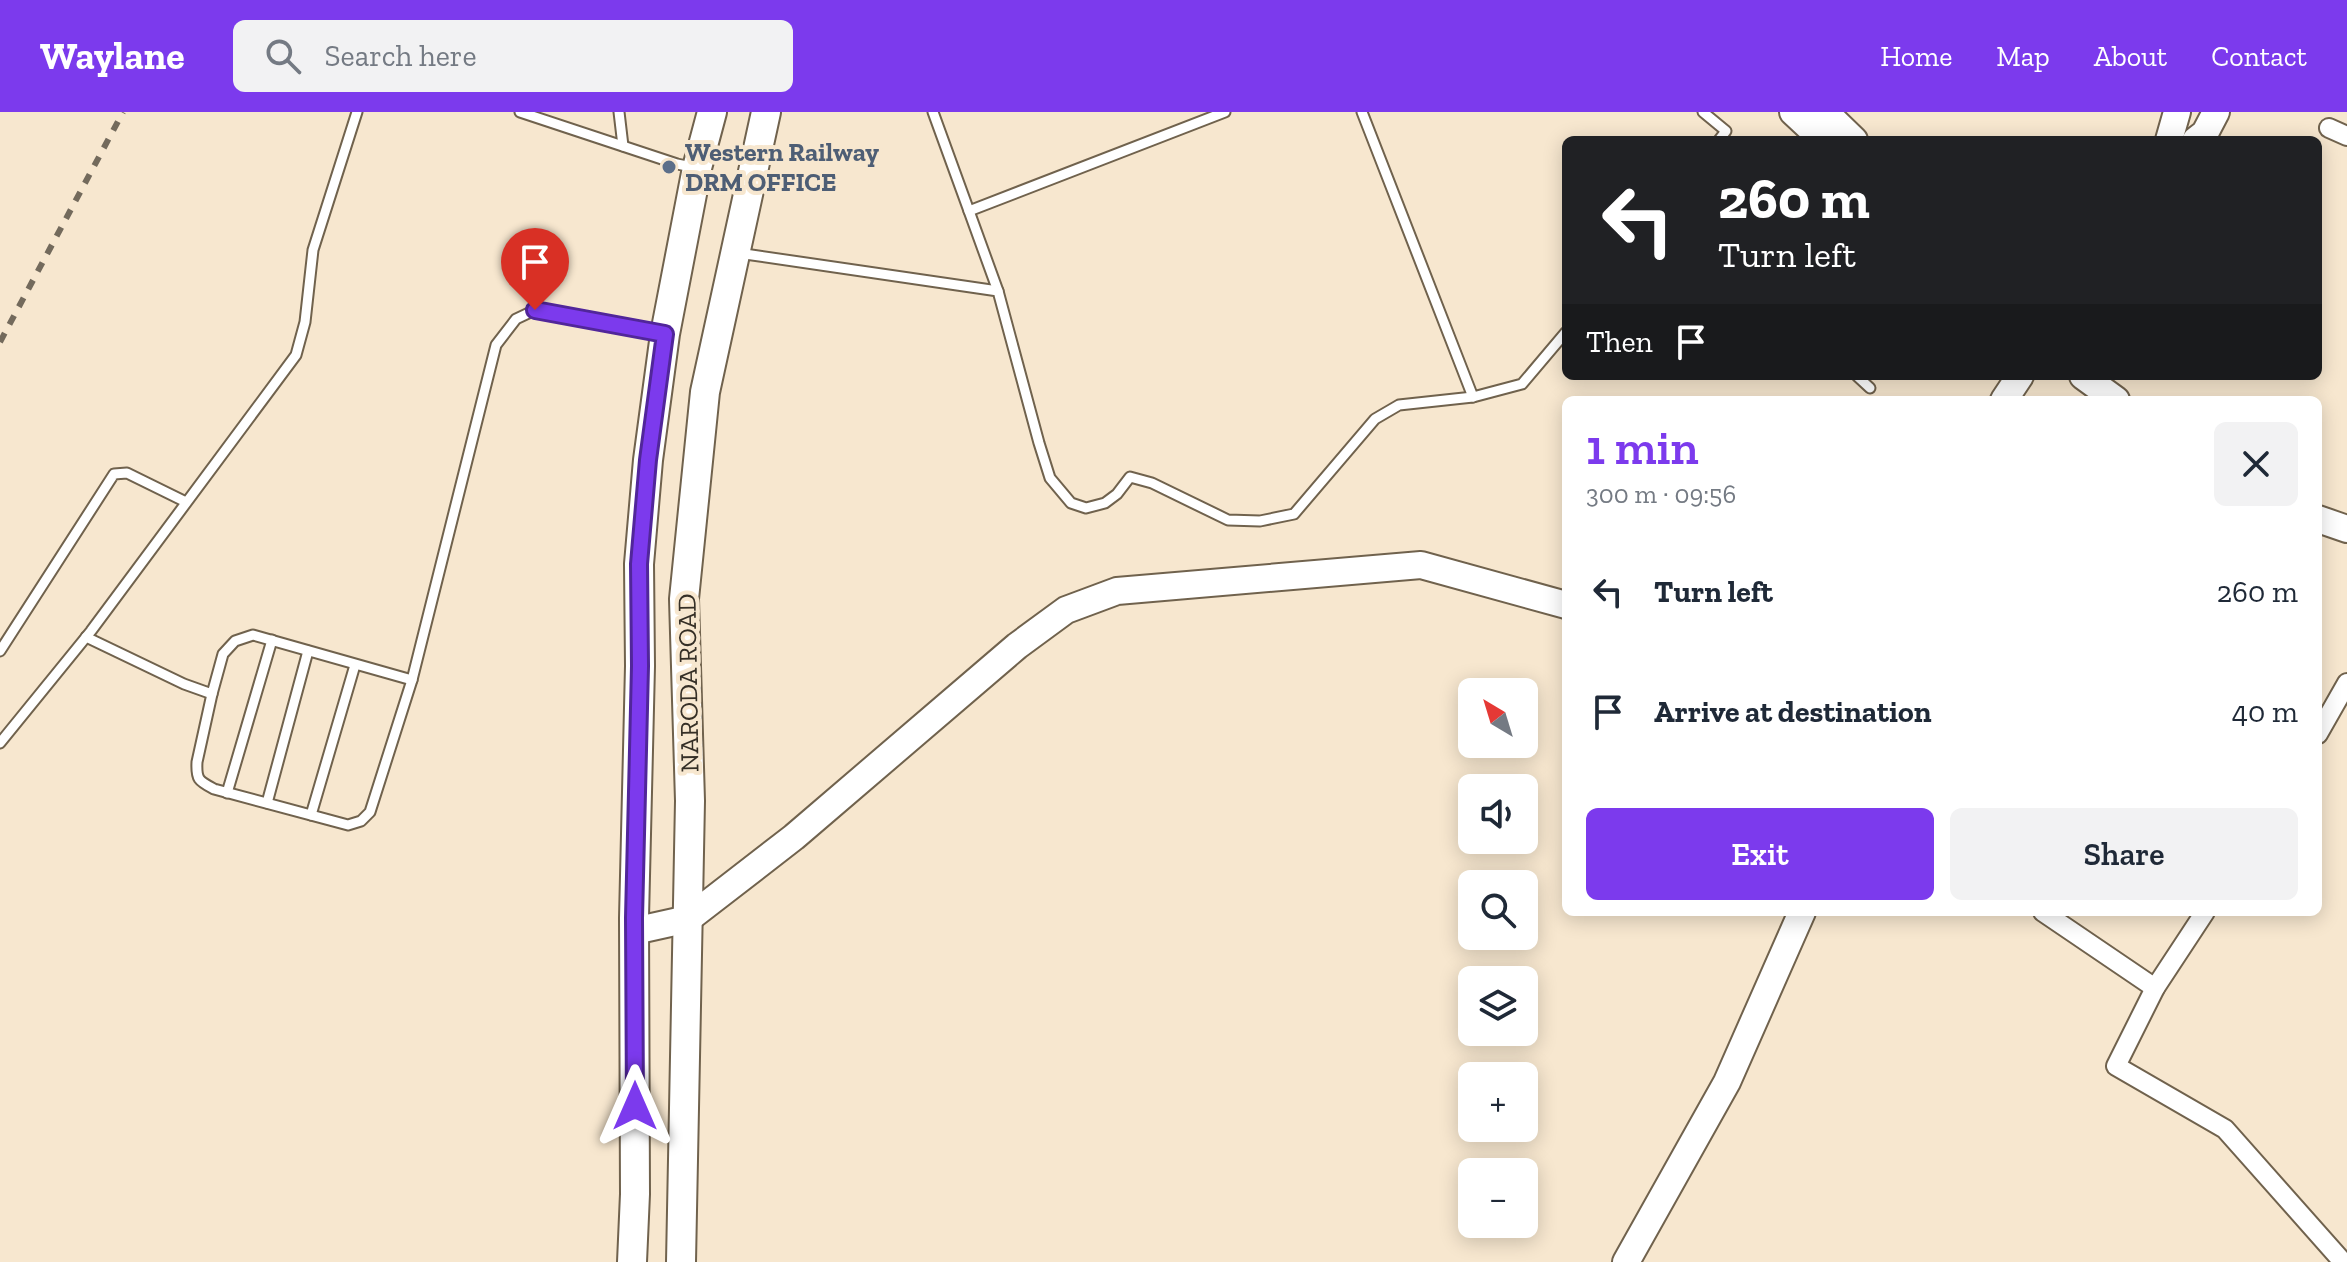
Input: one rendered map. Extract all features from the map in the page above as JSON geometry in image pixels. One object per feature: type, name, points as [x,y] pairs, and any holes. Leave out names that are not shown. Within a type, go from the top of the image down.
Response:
[{"type":"main road","name":"NARODA ROAD","points":[[632,1262],[639,564],[648,460],[665,334],[697,168],[712,112]]},
{"type":"main road","name":"NARODA ROAD","points":[[681,1262],[690,801],[684,599],[705,392],[766,112]]},
{"type":"street","points":[[1793,112],[1819,136]]},
{"type":"street","points":[[1825,112],[1850,136]]},
{"type":"street","points":[[2170,136],[2177,112]]},
{"type":"street","points":[[2201,136],[2213,113]]},
{"type":"street","points":[[2329,128],[2347,136]]},
{"type":"street","points":[[2088,380],[2110,396]]},
{"type":"street","points":[[2322,520],[2347,529]]},
{"type":"street","points":[[634,931],[688,919],[794,837],[1017,646],[1066,610],[1117,591],[1421,565],[1562,604]]},
{"type":"street","points":[[2322,727],[2347,683]]},
{"type":"street","points":[[1626,1262],[1727,1082],[1800,916]]},
{"type":"street","points":[[2049,916],[2155,988]]},
{"type":"street","points":[[2202,916],[2155,988],[2116,1066],[2225,1129],[2343,1262]]},
{"type":"lane","points":[[0,743],[86,637],[296,355],[305,322],[313,250],[357,112]]},
{"type":"lane","points":[[520,112],[697,168]]},
{"type":"lane","points":[[619,112],[623,146]]},
{"type":"lane","points":[[933,112],[998,291],[1050,478],[1071,503],[1086,508],[1105,503],[1117,494],[1130,477],[1152,483],[1228,520],[1260,521],[1294,514],[1375,419],[1399,405],[1473,397],[1522,384],[1562,337]]},
{"type":"lane","points":[[969,211],[1225,112]]},
{"type":"lane","points":[[1362,112],[1473,397]]},
{"type":"lane","points":[[1703,112],[1726,131],[1722,136]]},
{"type":"lane","points":[[734,252],[998,291]]},
{"type":"lane","points":[[412,680],[253,635],[235,641],[223,654],[200,742],[197,772],[200,782],[227,793],[348,825],[361,821],[370,812],[412,680],[496,345],[516,319],[535,310],[665,334]]},
{"type":"lane","points":[[1861,380],[1870,388]]},
{"type":"lane","points":[[0,651],[114,474],[127,473],[186,502]]},
{"type":"lane","points":[[86,637],[184,684],[212,694]]},
{"type":"lane","points":[[227,793],[272,640]]},
{"type":"lane","points":[[267,803],[308,651]]},
{"type":"lane","points":[[311,815],[355,665]]},
{"type":"railway","points":[[0,342],[123,112]]},
{"type":"place","name":"Western Railway DRM OFFICE","points":[[669,167]]},
{"type":"route","points":[[535,310],[665,334],[648,460],[639,564],[635,1106]]}]
